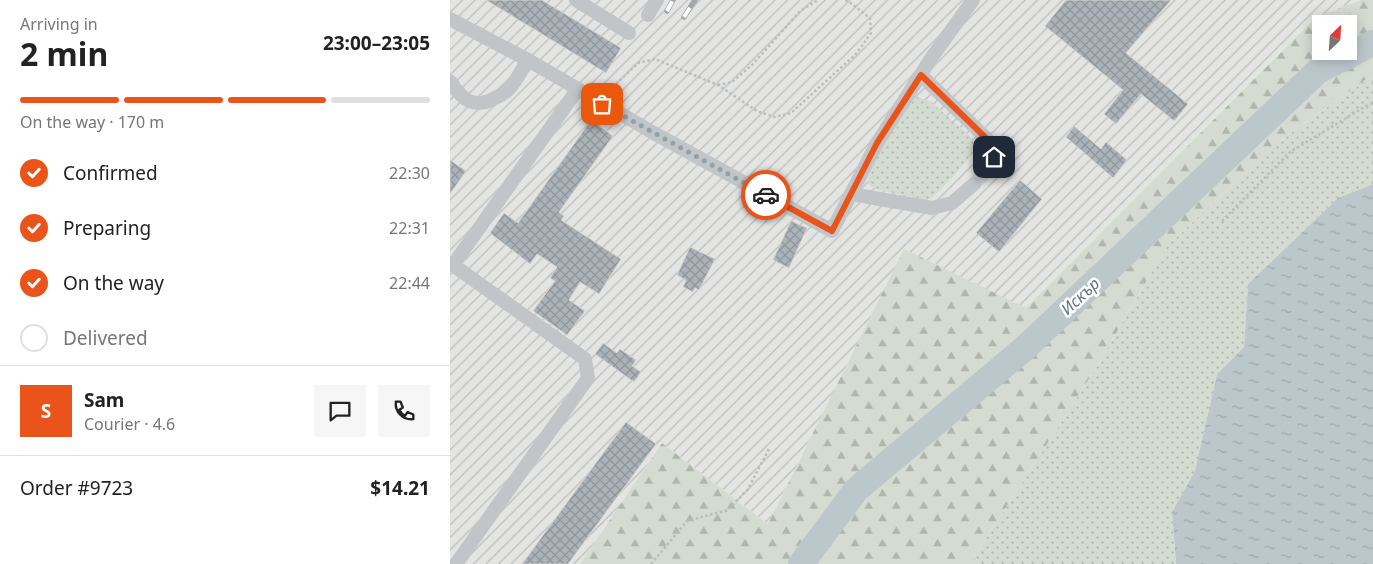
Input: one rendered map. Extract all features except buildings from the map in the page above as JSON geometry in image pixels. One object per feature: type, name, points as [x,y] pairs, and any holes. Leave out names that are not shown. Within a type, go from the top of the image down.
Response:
[{"type":"street","points":[[576,0],[629,33]]},
{"type":"street","points":[[648,15],[657,0]]},
{"type":"street","points":[[450,19],[528,60],[602,104],[832,231],[877,143],[973,0]]},
{"type":"street","points":[[450,81],[464,98],[475,103],[486,104],[508,90],[528,60]]},
{"type":"street","points":[[921,75],[993,147],[994,157],[988,169]]},
{"type":"street","points":[[456,564],[588,378],[585,360],[451,264],[578,90]]},
{"type":"street","points":[[851,194],[932,208],[952,203],[974,184]]},
{"type":"path","points":[[718,85],[732,82],[754,63],[800,11],[818,0]]},
{"type":"path","points":[[602,104],[617,83],[638,62],[655,59],[718,85],[756,112],[774,117],[791,113],[856,54],[871,33],[870,18],[848,1],[843,0]]},
{"type":"path","points":[[1222,221],[1290,152],[1373,103]]},
{"type":"path","points":[[651,564],[688,521],[728,510],[748,489],[770,447]]},
{"type":"shaded area","points":[[450,0],[1361,0],[1321,15],[1312,15],[1312,21],[1026,309],[904,250],[768,524],[662,443],[580,564],[450,564]]},
{"type":"green space","points":[[1361,0],[1373,0],[1373,78],[1365,80],[1277,143],[1167,246],[1094,371],[974,557],[981,564],[580,564],[662,443],[768,524],[904,249],[1026,308],[1312,21],[1312,60],[1358,60],[1358,15],[1321,15]]},
{"type":"green space","points":[[1373,78],[1373,184],[1338,198],[1248,284],[1244,347],[1217,374],[1195,472],[1172,512],[1176,564],[981,564],[974,557],[1094,371],[1167,246],[1277,143],[1365,80]]},
{"type":"green space","points":[[917,97],[930,101],[970,136],[973,141],[973,149],[960,168],[933,197],[926,200],[876,189],[868,184],[869,172],[900,114]]},
{"type":"water","points":[[1373,184],[1373,564],[1176,564],[1172,512],[1195,471],[1217,374],[1244,347],[1248,284],[1338,198]]},
{"type":"waterway","name":"Искър","points":[[801,564],[856,490],[1025,348],[1318,71],[1373,43]]},
{"type":"tunnel","points":[[974,184],[988,169]]},
{"type":"railway","points":[[667,11],[673,0]]},
{"type":"railway","points":[[684,17],[695,0]]},
{"type":"way so far","points":[[602,104],[766,195]]},
{"type":"route","points":[[766,195],[832,231],[877,143],[921,75],[987,139],[993,147],[994,157]]}]
